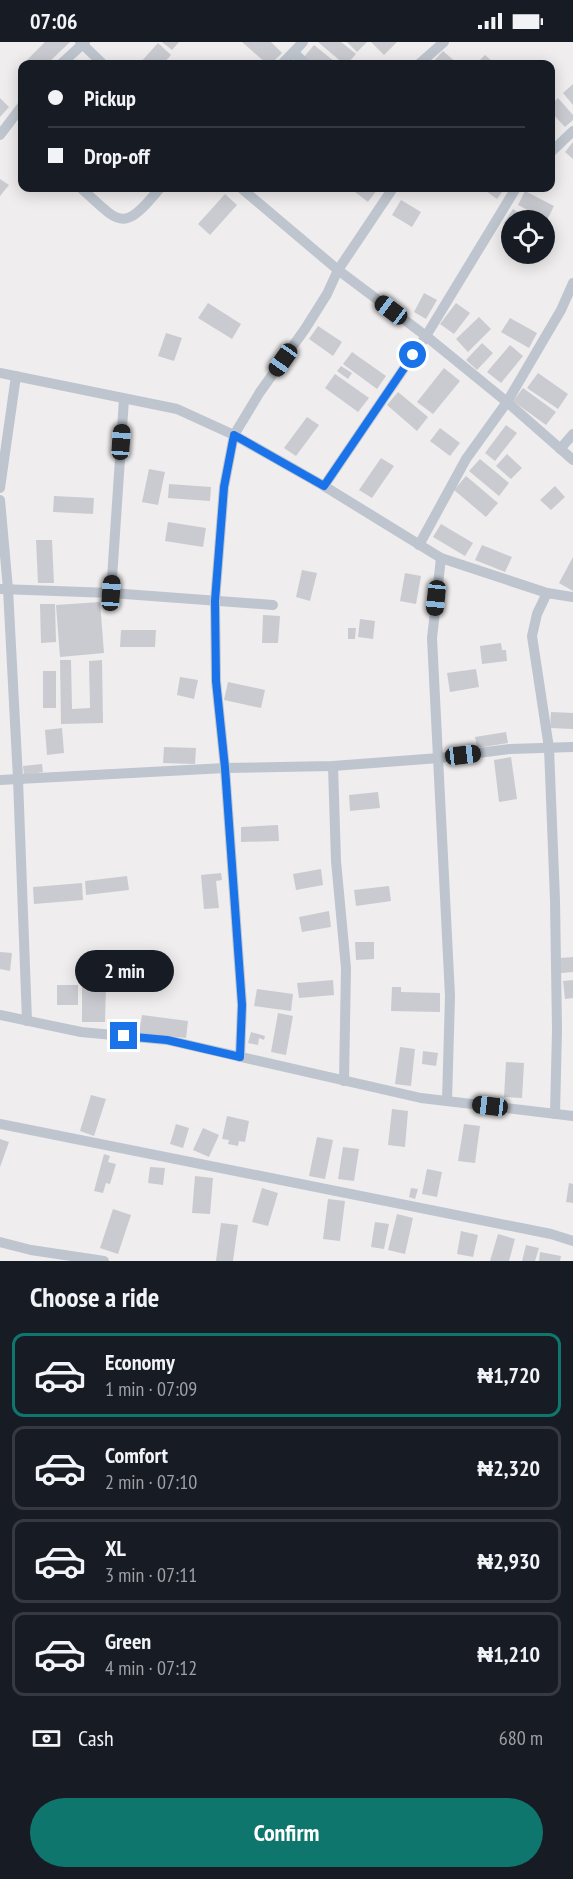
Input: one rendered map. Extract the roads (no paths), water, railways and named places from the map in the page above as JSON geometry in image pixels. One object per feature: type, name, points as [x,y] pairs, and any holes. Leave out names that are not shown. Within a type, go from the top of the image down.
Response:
[{"type":"street","points":[[286,60],[303,42]]},
{"type":"street","points":[[424,60],[444,42]]},
{"type":"street","points":[[65,60],[82,43],[100,60]]},
{"type":"street","points":[[294,53],[302,60]]},
{"type":"street","points":[[0,135],[18,111]]},
{"type":"street","points":[[555,148],[573,131]]},
{"type":"street","points":[[86,192],[115,218],[125,220],[142,209],[157,192]]},
{"type":"street","points":[[246,192],[338,270],[426,336],[507,402],[573,460]]},
{"type":"street","points":[[240,1057],[242,1005],[225,768],[216,681],[215,601],[224,487],[234,435],[260,392],[322,302],[338,270],[390,192]]},
{"type":"street","points":[[324,486],[426,336],[514,192]]},
{"type":"street","points":[[419,545],[466,459],[507,402],[561,310],[573,283]]},
{"type":"street","points":[[0,373],[177,410],[234,435],[324,486],[441,558],[547,593],[573,597]]},
{"type":"street","points":[[0,488],[16,376]]},
{"type":"street","points":[[111,593],[124,399]]},
{"type":"street","points":[[560,449],[573,434]]},
{"type":"street","points":[[0,500],[18,779],[27,1021]]},
{"type":"street","points":[[441,558],[432,638],[450,996],[447,1101]]},
{"type":"street","points":[[4,589],[111,593],[273,605]]},
{"type":"street","points":[[547,593],[537,614],[532,636],[549,748],[555,900],[557,1030],[555,1114]]},
{"type":"street","points":[[0,780],[225,768],[333,766],[439,758],[510,749],[573,747]]},
{"type":"street","points":[[333,766],[336,861],[346,968],[344,1081]]},
{"type":"street","points":[[0,1015],[81,1032],[167,1040],[421,1098],[573,1116]]},
{"type":"street","points":[[0,1124],[551,1234],[573,1241]]},
{"type":"street","points":[[0,1242],[32,1250],[104,1261]]}]
